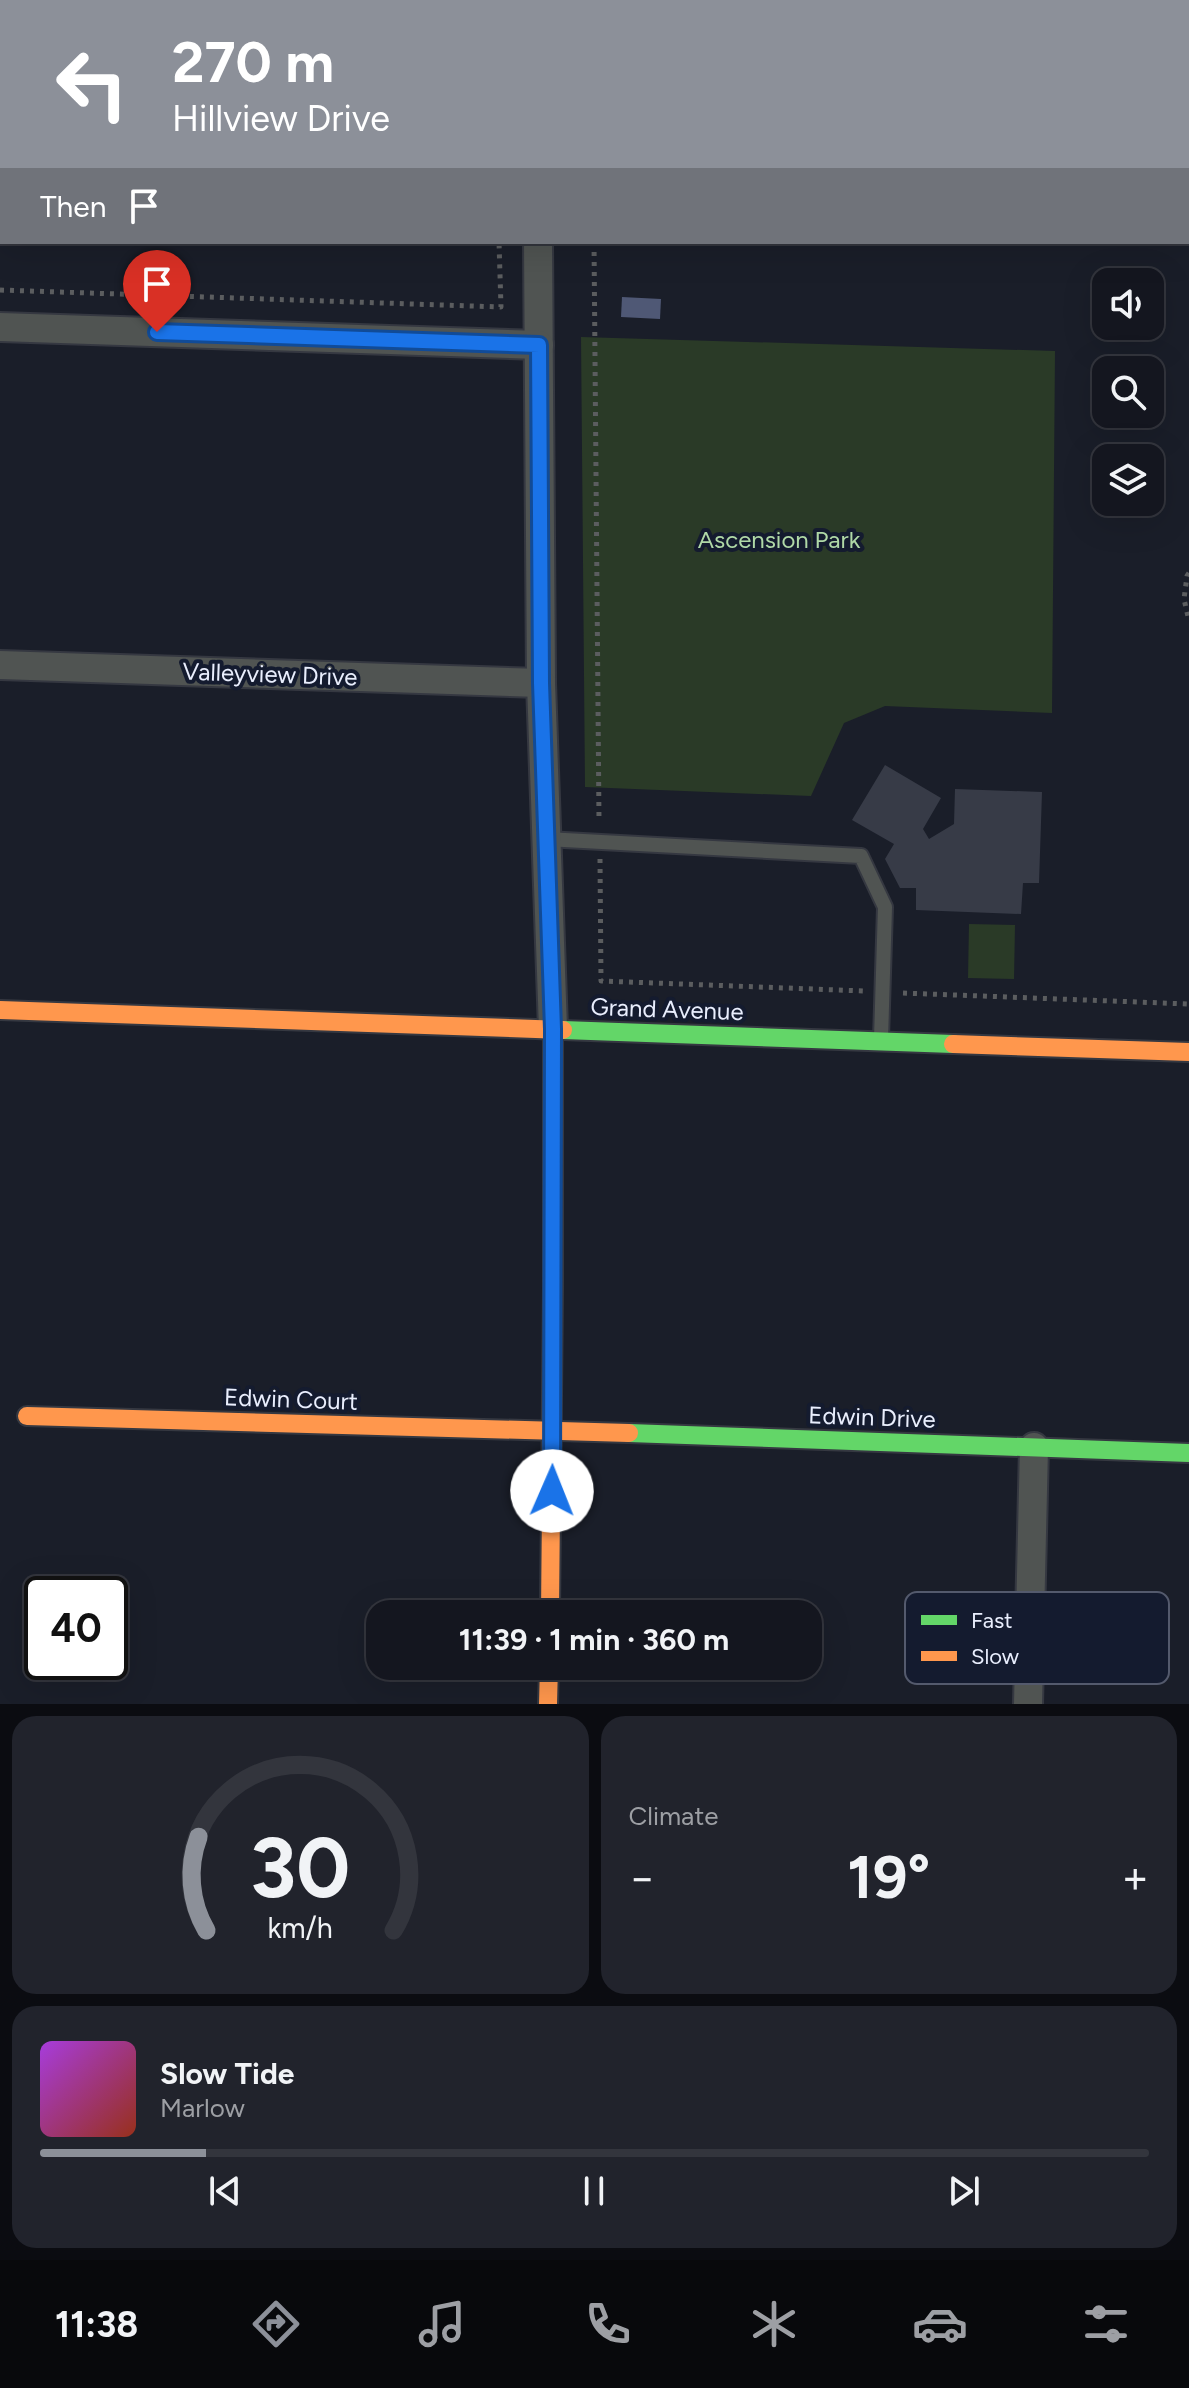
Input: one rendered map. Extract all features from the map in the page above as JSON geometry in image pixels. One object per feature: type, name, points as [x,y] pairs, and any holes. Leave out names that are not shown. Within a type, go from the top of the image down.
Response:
[{"type":"street","points":[[538,244],[541,683],[553,1029],[550,1600]]},
{"type":"street","points":[[0,327],[539,345]]},
{"type":"street","name":"Valleyview Drive","points":[[0,665],[541,683]]},
{"type":"street","name":"Grand Avenue","points":[[0,1010],[1189,1052]]},
{"type":"street","name":"Edwin Court","points":[[27,1416],[553,1430]]},
{"type":"street","name":"Edwin Drive","points":[[553,1430],[1189,1453]]},
{"type":"street","points":[[1031,1592],[1034,1447]]},
{"type":"street","points":[[548,1704],[549,1680]]},
{"type":"street","points":[[1028,1684],[1028,1704]]},
{"type":"lane","points":[[546,839],[861,856],[885,907],[881,1041]]},
{"type":"path","points":[[0,290],[501,307],[499,244]]},
{"type":"path","points":[[594,244],[601,981],[1189,1004]]},
{"type":"path","points":[[1189,573],[1184,599],[1189,621]]},
{"type":"green space","name":"Ascension Park","points":[[581,337],[1055,351],[1052,713],[885,706],[844,723],[811,796],[585,787]]},
{"type":"green space","points":[[969,924],[1015,925],[1014,979],[968,978]]},
{"type":"shaded area","points":[[622,297],[661,299],[660,319],[621,317]]},
{"type":"building","points":[[885,765],[941,798],[923,829],[929,839],[954,824],[955,789],[1042,792],[1039,883],[1023,883],[1021,914],[916,910],[916,888],[900,888],[885,859],[894,844],[852,820]]},
{"type":"traffic: fast","points":[[553,1029],[553,1287]]},
{"type":"traffic: fast","points":[[563,1030],[953,1044]]},
{"type":"traffic: fast","points":[[629,1433],[1189,1453]]},
{"type":"traffic: slow","points":[[0,1010],[563,1030]]},
{"type":"traffic: slow","points":[[953,1044],[1189,1052]]},
{"type":"traffic: slow","points":[[550,1600],[553,1287]]},
{"type":"traffic: slow","points":[[27,1416],[629,1433]]},
{"type":"traffic: slow","points":[[548,1704],[549,1680]]},
{"type":"route","points":[[157,332],[539,345],[541,683],[553,1029],[552,1491]]}]
